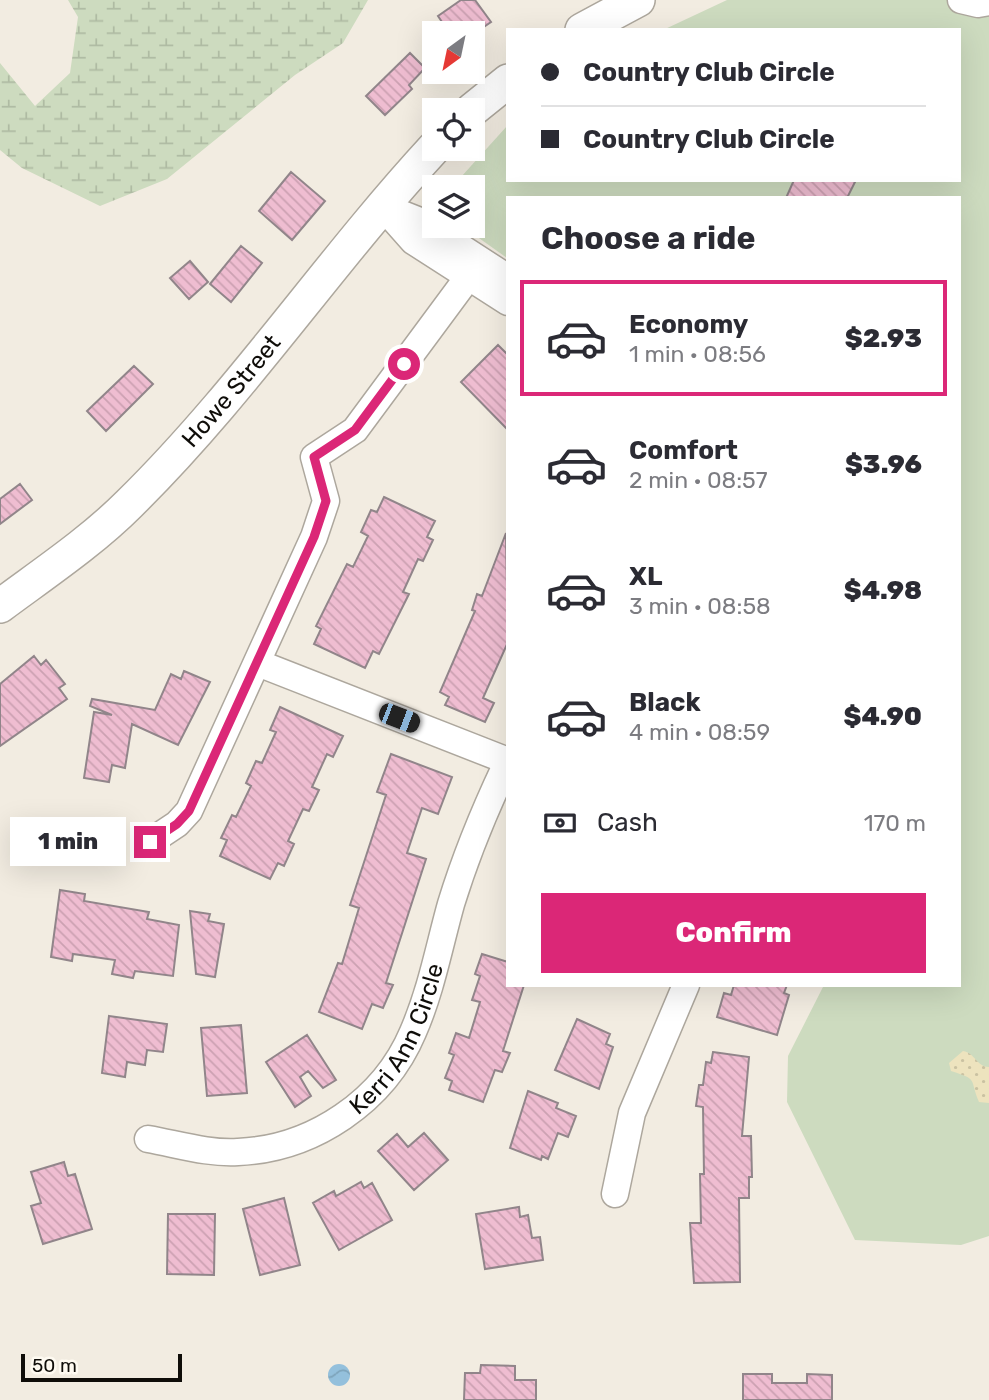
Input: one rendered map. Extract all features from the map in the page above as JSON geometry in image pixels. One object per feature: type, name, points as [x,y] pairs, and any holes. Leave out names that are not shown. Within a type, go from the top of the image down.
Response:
[{"type":"main road","points":[[587,28],[638,0]]},
{"type":"main road","points":[[485,100],[506,83]]},
{"type":"main road","name":"Howe Street","points":[[0,606],[127,506],[178,454],[232,394],[382,206],[422,161]]},
{"type":"street","points":[[961,0],[989,2]]},
{"type":"street","points":[[382,206],[420,221],[466,267],[506,300]]},
{"type":"street","points":[[466,267],[506,277]]},
{"type":"street","points":[[150,842],[177,824],[189,811],[314,537],[326,501],[314,457],[355,430],[466,267]]},
{"type":"street","points":[[258,663],[506,760]]},
{"type":"street","name":"Kerri Ann Circle","points":[[148,1139],[234,1153],[269,1149],[302,1139],[333,1124],[374,1091],[396,1064],[416,1025],[452,903],[482,819],[506,765]]},
{"type":"street","points":[[615,1194],[632,1113],[685,987]]},
{"type":"green space","points":[[68,0],[368,0],[343,43],[295,75],[167,179],[100,206],[22,168],[0,150],[0,63],[35,106],[70,73],[78,17]]},
{"type":"green space","points":[[727,0],[989,0],[989,1236],[961,1245],[855,1240],[787,1102],[788,1056],[823,987],[961,987],[961,196],[506,196],[506,257],[479,238],[485,238],[485,175],[463,175],[475,161],[485,161],[485,150],[506,127],[506,182],[961,182],[961,28],[667,28]]},
{"type":"sand","points":[[963,1051],[989,1067],[989,1103],[979,1102],[970,1078],[951,1071],[949,1063]]},
{"type":"water","points":[[335,1364],[343,1364],[350,1371],[350,1379],[343,1386],[335,1386],[328,1379],[328,1371]]},
{"type":"building","points":[[461,0],[475,0],[491,22],[485,26],[485,21],[441,21],[438,16]]},
{"type":"building","points":[[410,53],[422,65],[422,71],[409,85],[412,89],[385,115],[366,96]]},
{"type":"building","points":[[291,172],[325,201],[292,240],[259,211]]},
{"type":"building","points":[[793,182],[855,182],[848,196],[787,196]]},
{"type":"building","points":[[241,246],[262,263],[231,302],[210,284]]},
{"type":"building","points":[[190,261],[208,282],[189,299],[170,278]]},
{"type":"building","points":[[498,345],[506,353],[506,428],[461,382]]},
{"type":"building","points":[[134,366],[153,384],[106,431],[87,411]]},
{"type":"building","points":[[20,484],[32,500],[0,524],[0,499]]},
{"type":"building","points":[[384,497],[435,521],[427,537],[433,540],[423,561],[418,559],[403,592],[409,594],[379,654],[373,651],[365,668],[314,644],[321,629],[316,626],[347,564],[353,567],[368,536],[361,532],[371,510],[377,512]]},
{"type":"building","points":[[506,533],[506,646],[483,698],[494,703],[485,722],[445,705],[449,697],[440,692],[475,611],[472,610],[477,594],[482,596]]},
{"type":"building","points":[[34,656],[41,665],[46,660],[65,684],[59,688],[67,699],[0,746],[0,684]]},
{"type":"building","points":[[184,671],[210,682],[178,745],[132,724],[125,768],[112,765],[109,782],[84,778],[94,712],[112,715],[90,706],[92,699],[155,710],[171,674],[181,679]]},
{"type":"building","points":[[280,707],[343,736],[333,757],[327,754],[312,787],[319,790],[309,811],[303,809],[288,841],[294,844],[284,866],[278,863],[270,879],[220,856],[227,840],[221,838],[232,815],[236,817],[251,786],[246,783],[256,761],[262,763],[276,732],[270,730]]},
{"type":"building","points":[[391,754],[452,777],[438,814],[422,808],[407,853],[426,859],[386,983],[393,985],[383,1008],[372,1004],[362,1029],[319,1012],[338,963],[342,964],[359,908],[350,905],[386,795],[377,792]]},
{"type":"building","points":[[60,890],[85,894],[84,901],[149,912],[147,919],[179,925],[173,976],[135,971],[133,978],[112,974],[115,960],[73,954],[72,961],[51,957]]},
{"type":"building","points":[[190,911],[210,914],[208,921],[224,924],[215,977],[196,974]]},
{"type":"building","points":[[482,954],[506,961],[506,987],[523,987],[503,1051],[510,1053],[502,1072],[495,1070],[483,1102],[449,1090],[452,1081],[445,1078],[454,1055],[449,1053],[456,1033],[469,1038],[480,1002],[472,1000],[480,976],[475,974]]},
{"type":"building","points":[[733,987],[786,987],[784,993],[789,995],[777,1035],[717,1017],[724,993],[731,995]]},
{"type":"building","points":[[109,1016],[167,1024],[163,1052],[147,1050],[145,1065],[127,1062],[125,1077],[102,1073]]},
{"type":"building","points":[[577,1019],[610,1034],[606,1044],[613,1047],[599,1089],[555,1070]]},
{"type":"building","points":[[241,1025],[247,1093],[207,1096],[201,1028]]},
{"type":"building","points":[[307,1035],[336,1080],[323,1088],[308,1071],[300,1077],[311,1096],[295,1107],[266,1062]]},
{"type":"building","points":[[713,1052],[749,1057],[742,1136],[751,1136],[752,1177],[749,1177],[749,1198],[739,1198],[740,1282],[694,1283],[690,1223],[701,1223],[700,1174],[704,1174],[703,1107],[696,1106],[699,1085],[703,1085],[706,1062],[711,1063]]},
{"type":"building","points":[[528,1091],[558,1103],[556,1108],[576,1116],[568,1137],[558,1133],[548,1159],[542,1156],[541,1160],[510,1148]]},
{"type":"building","points":[[424,1133],[448,1160],[414,1190],[378,1151],[397,1134],[408,1147]]},
{"type":"building","points":[[64,1162],[68,1176],[75,1174],[92,1229],[43,1244],[31,1206],[41,1203],[31,1172]]},
{"type":"building","points":[[361,1182],[364,1188],[372,1183],[392,1220],[339,1250],[313,1203],[334,1191],[336,1196]]},
{"type":"building","points":[[284,1198],[300,1265],[260,1275],[243,1209]]},
{"type":"building","points":[[519,1207],[520,1217],[528,1215],[532,1238],[540,1237],[543,1260],[485,1269],[476,1214]]},
{"type":"building","points":[[168,1214],[215,1214],[214,1275],[167,1274]]},
{"type":"building","points":[[481,1365],[515,1366],[515,1380],[536,1380],[536,1400],[464,1400],[465,1373],[480,1373]]},
{"type":"building","points":[[743,1374],[772,1374],[772,1383],[807,1383],[807,1374],[832,1375],[832,1400],[743,1400]]},
{"type":"route","points":[[150,842],[177,824],[189,811],[314,537],[326,501],[314,457],[355,430],[404,364]]}]
